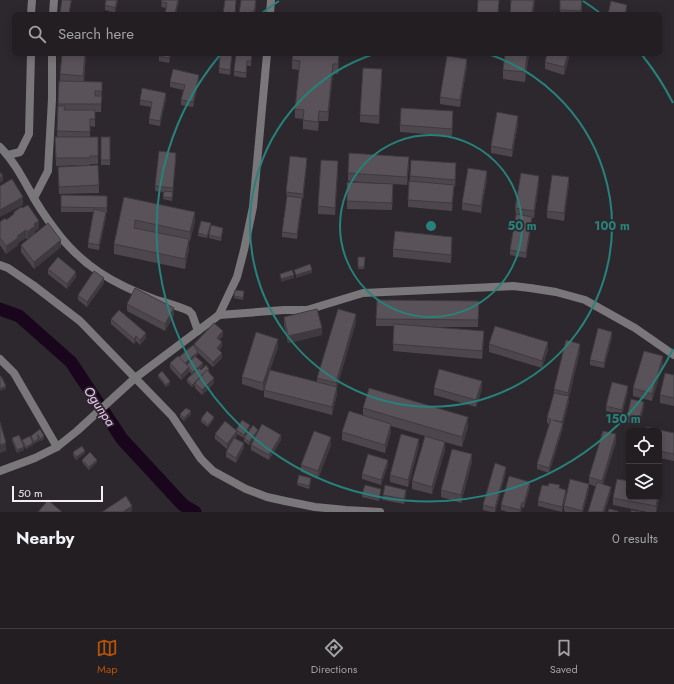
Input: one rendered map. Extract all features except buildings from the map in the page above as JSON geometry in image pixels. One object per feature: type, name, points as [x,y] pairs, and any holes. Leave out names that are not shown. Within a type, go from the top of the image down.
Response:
[{"type":"street","points":[[31,12],[32,0]]},
{"type":"street","points":[[53,12],[54,0]]},
{"type":"street","points":[[270,12],[271,0]]},
{"type":"street","points":[[8,155],[20,152],[29,134],[31,56]]},
{"type":"street","points":[[34,198],[48,171],[52,99],[52,56]]},
{"type":"street","points":[[0,471],[35,458],[57,447],[78,431],[132,381],[219,315],[237,277],[253,207],[267,56]]},
{"type":"street","points":[[0,147],[8,155],[34,198],[71,250],[86,263],[110,279],[156,300],[189,311],[192,314],[198,331]]},
{"type":"street","points":[[0,265],[8,268],[80,321],[132,381],[172,416],[201,459],[213,471],[246,489],[267,497],[315,507],[380,512]]},
{"type":"street","points":[[219,315],[284,310],[307,310],[363,293],[513,286],[556,292],[585,300],[635,328],[674,355]]},
{"type":"street","points":[[0,358],[14,373],[57,447]]},
{"type":"waterway","name":"Ogunpa","points":[[0,309],[19,316],[71,362],[122,439],[183,505],[195,512]]}]
